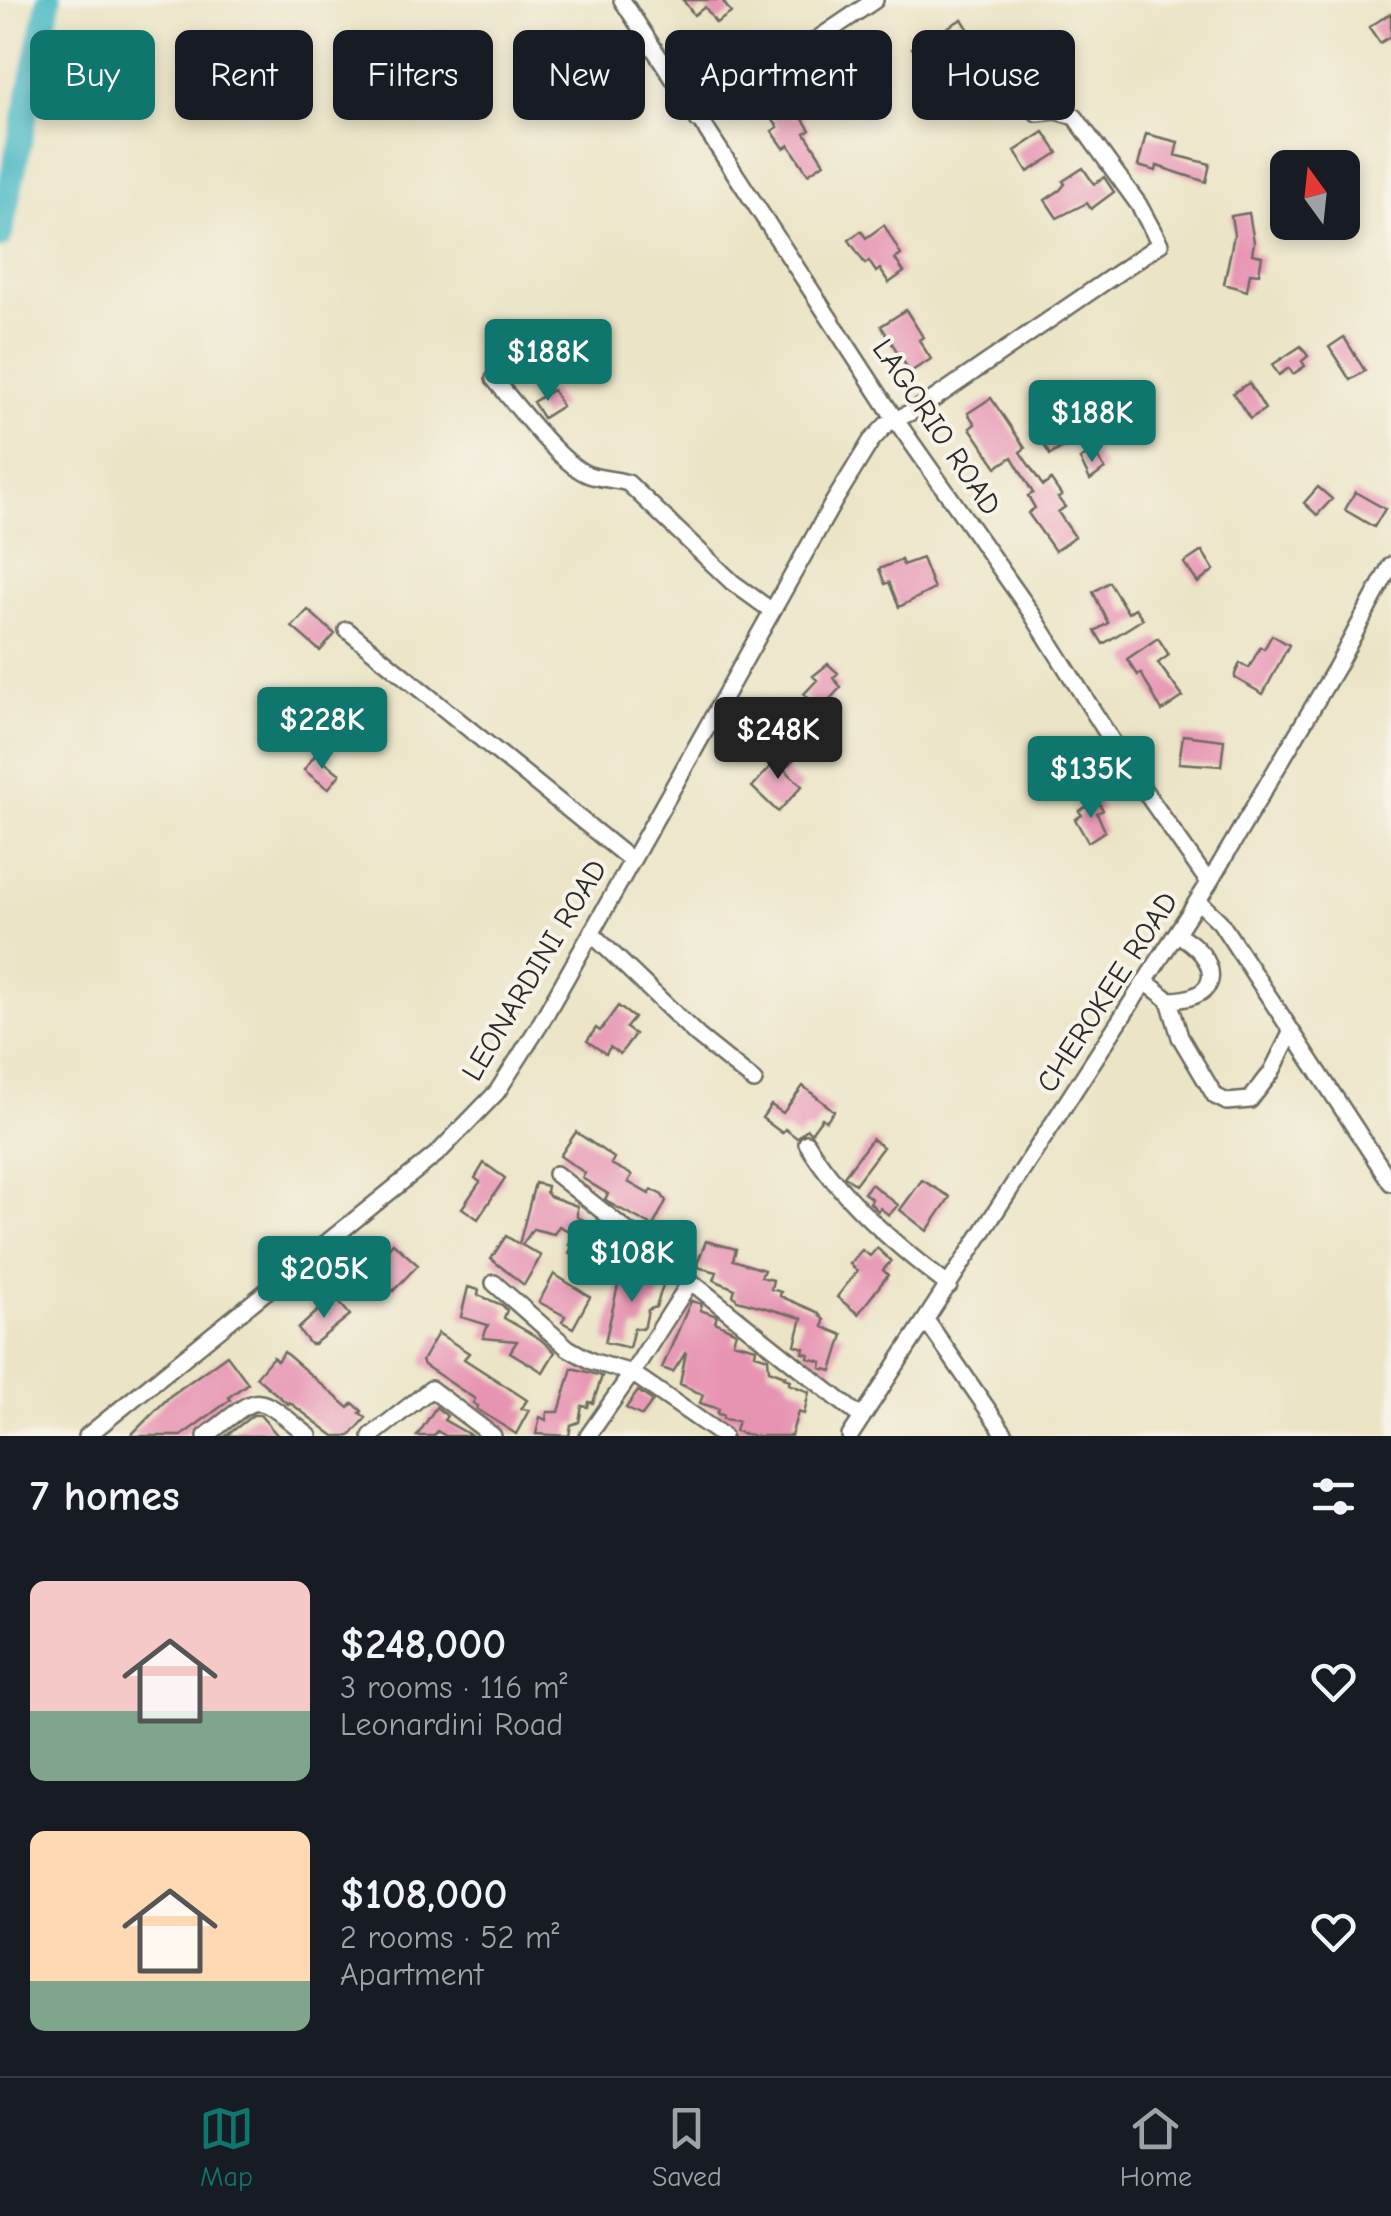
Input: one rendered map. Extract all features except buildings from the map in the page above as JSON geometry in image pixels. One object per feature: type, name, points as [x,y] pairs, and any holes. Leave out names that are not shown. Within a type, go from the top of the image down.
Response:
[{"type":"street","name":"LAGORIO ROAD","points":[[622,0],[665,68]]},
{"type":"street","points":[[830,30],[874,0]]},
{"type":"street","name":"LEONARDINI ROAD","points":[[86,1436],[438,1152],[498,1092],[871,440],[895,420],[925,405],[1160,244],[1139,205],[1075,118]]},
{"type":"street","name":"LAGORIO ROAD","points":[[698,120],[895,420],[1030,610],[1124,761],[1209,884]]},
{"type":"street","points":[[494,379],[558,452],[589,475],[609,476],[628,483],[732,582],[772,611]]},
{"type":"street","name":"CHEROKEE ROAD","points":[[850,1436],[1209,884],[1391,564]]},
{"type":"street","points":[[348,630],[632,860]]},
{"type":"street","points":[[1198,901],[1220,922],[1391,1183]]},
{"type":"street","points":[[591,933],[698,1036],[754,1081]]},
{"type":"street","points":[[1147,983],[1170,1000],[1188,1000],[1208,986],[1212,972],[1207,958],[1177,934]]},
{"type":"street","points":[[1170,1000],[1180,1037],[1215,1096],[1227,1102],[1250,1100],[1271,1072],[1292,1031]]},
{"type":"street","points":[[807,1143],[817,1160],[866,1214],[949,1286]]},
{"type":"street","points":[[556,1174],[862,1418]]},
{"type":"street","points":[[494,1282],[568,1348],[632,1374],[722,1436]]},
{"type":"street","points":[[588,1436],[690,1282]]},
{"type":"street","points":[[926,1320],[1006,1436]]},
{"type":"street","points":[[371,1436],[431,1389],[493,1436]]},
{"type":"street","points":[[206,1436],[246,1404],[257,1400],[266,1402],[308,1436]]},
{"type":"waterway","points":[[0,236],[49,0]]}]
